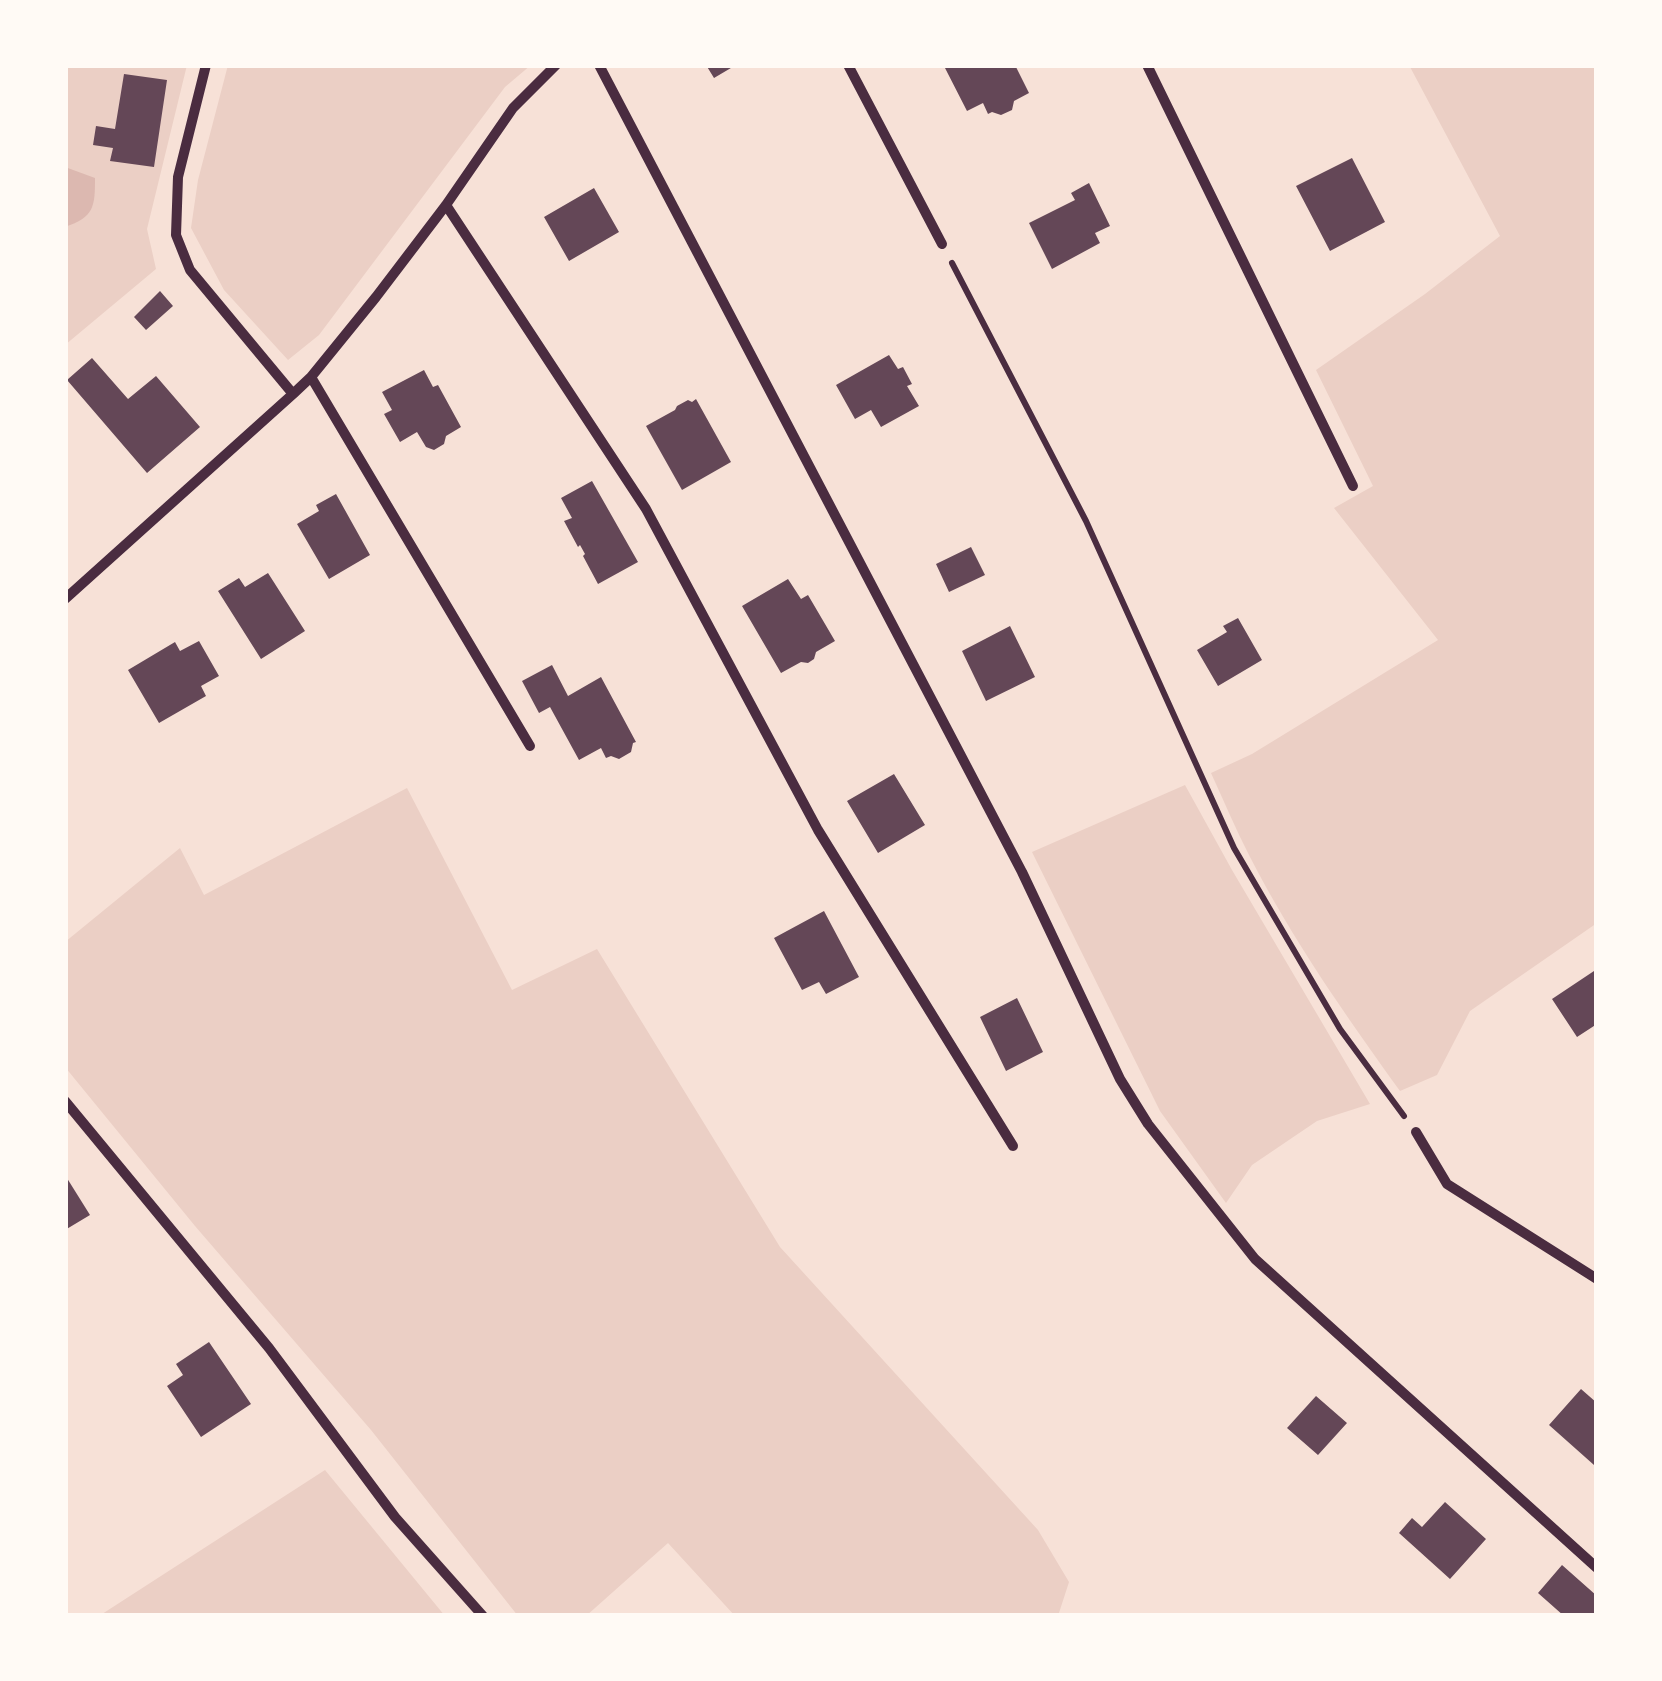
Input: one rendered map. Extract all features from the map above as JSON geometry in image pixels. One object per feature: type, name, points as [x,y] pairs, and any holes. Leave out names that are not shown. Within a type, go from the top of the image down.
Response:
[{"type":"street","points":[[206,65],[178,177],[176,235],[190,270],[293,394]]},
{"type":"street","points":[[65,598],[312,378],[446,205],[512,108],[556,65]]},
{"type":"street","points":[[599,65],[1022,872],[1120,1079],[1148,1124],[1254,1259],[1597,1568]]},
{"type":"street","points":[[848,65],[942,244]]},
{"type":"street","points":[[1147,65],[1353,486]]},
{"type":"street","points":[[446,205],[646,508],[818,830],[1013,1146]]},
{"type":"street","points":[[312,378],[530,746]]},
{"type":"street","points":[[65,1102],[268,1348],[394,1517],[482,1616]]},
{"type":"street","points":[[1416,1132],[1447,1184],[1597,1279]]},
{"type":"path","points":[[942,244],[1086,521],[1234,848],[1340,1029],[1416,1132]]},
{"type":"shaded area","points":[[65,65],[187,65],[147,229],[156,269],[65,345]]},
{"type":"shaded area","points":[[228,65],[531,65],[505,87],[319,335],[288,360],[224,290],[191,228],[198,180]]},
{"type":"shaded area","points":[[1409,65],[1597,65],[1597,923],[1470,1011],[1437,1075],[1400,1091],[1284,918],[1211,773],[1252,754],[1438,640],[1334,508],[1373,486],[1316,370],[1500,236]]},
{"type":"shaded area","points":[[65,167],[95,178],[91,210],[65,227]]},
{"type":"shaded area","points":[[1185,785],[1370,1104],[1317,1121],[1252,1165],[1226,1203],[1160,1111],[1032,852]]},
{"type":"shaded area","points":[[407,788],[512,990],[597,949],[780,1247],[1038,1530],[1069,1582],[1058,1616],[735,1616],[668,1543],[586,1616],[518,1616],[371,1430],[195,1226],[65,1067],[65,942],[180,848],[204,895]]},
{"type":"shaded area","points":[[325,1470],[445,1616],[99,1616]]},
{"type":"building","points":[[706,65],[736,65],[714,78]]},
{"type":"building","points":[[1015,65],[1029,93],[1001,115],[988,114],[983,103],[967,111],[945,68]]},
{"type":"building","points":[[124,74],[167,80],[154,167],[110,161],[113,148],[93,145],[96,126],[115,129]]},
{"type":"building","points":[[1352,158],[1385,222],[1330,251],[1296,186]]},
{"type":"building","points":[[1089,183],[1110,226],[1095,233],[1100,243],[1052,269],[1029,223],[1075,200],[1071,193]]},
{"type":"building","points":[[594,188],[619,232],[569,261],[544,217]]},
{"type":"building","points":[[160,291],[173,306],[146,330],[134,317]]},
{"type":"building","points":[[889,355],[898,369],[903,367],[912,384],[907,386],[919,406],[881,427],[871,410],[855,419],[836,385]]},
{"type":"building","points":[[92,358],[128,399],[156,376],[200,427],[147,473],[67,380]]},
{"type":"building","points":[[424,370],[433,387],[438,385],[461,427],[434,450],[426,447],[417,432],[400,442],[384,414],[392,410],[382,392]]},
{"type":"building","points":[[696,399],[731,462],[682,490],[646,426]]},
{"type":"building","points":[[592,481],[638,562],[598,584],[564,521],[572,518],[561,498]]},
{"type":"building","points":[[336,494],[370,555],[329,579],[297,524],[319,511],[316,505]]},
{"type":"building","points":[[971,547],[985,575],[949,592],[936,564]]},
{"type":"building","points":[[268,573],[305,631],[261,659],[218,591],[239,578],[245,587]]},
{"type":"building","points":[[788,579],[801,599],[808,595],[835,641],[816,652],[808,663],[801,662],[781,673],[742,606]]},
{"type":"building","points":[[1238,618],[1262,660],[1218,686],[1197,650],[1227,632],[1223,626]]},
{"type":"building","points":[[1010,626],[1035,677],[986,701],[962,651]]},
{"type":"building","points":[[199,641],[219,676],[201,686],[206,696],[159,723],[128,670],[175,642],[180,651]]},
{"type":"building","points":[[552,665],[568,696],[601,677],[636,742],[631,752],[619,759],[606,758],[601,748],[579,760],[550,707],[539,713],[522,681]]},
{"type":"building","points":[[894,774],[925,825],[878,853],[847,801]]},
{"type":"building","points":[[824,911],[859,977],[826,994],[819,982],[802,990],[774,938]]},
{"type":"building","points":[[1597,969],[1597,1024],[1577,1037],[1552,999]]},
{"type":"building","points":[[1017,998],[1043,1052],[1006,1071],[980,1017]]},
{"type":"building","points":[[65,1175],[90,1215],[65,1230]]},
{"type":"building","points":[[209,1342],[251,1404],[201,1437],[167,1386],[183,1375],[176,1364]]},
{"type":"building","points":[[1581,1389],[1597,1403],[1594,1465],[1549,1425]]},
{"type":"building","points":[[1316,1396],[1347,1423],[1318,1455],[1287,1428]]},
{"type":"building","points":[[1445,1502],[1486,1539],[1450,1579],[1399,1533],[1412,1518],[1422,1527]]},
{"type":"building","points":[[1562,1565],[1597,1596],[1597,1616],[1564,1616],[1538,1593]]}]
